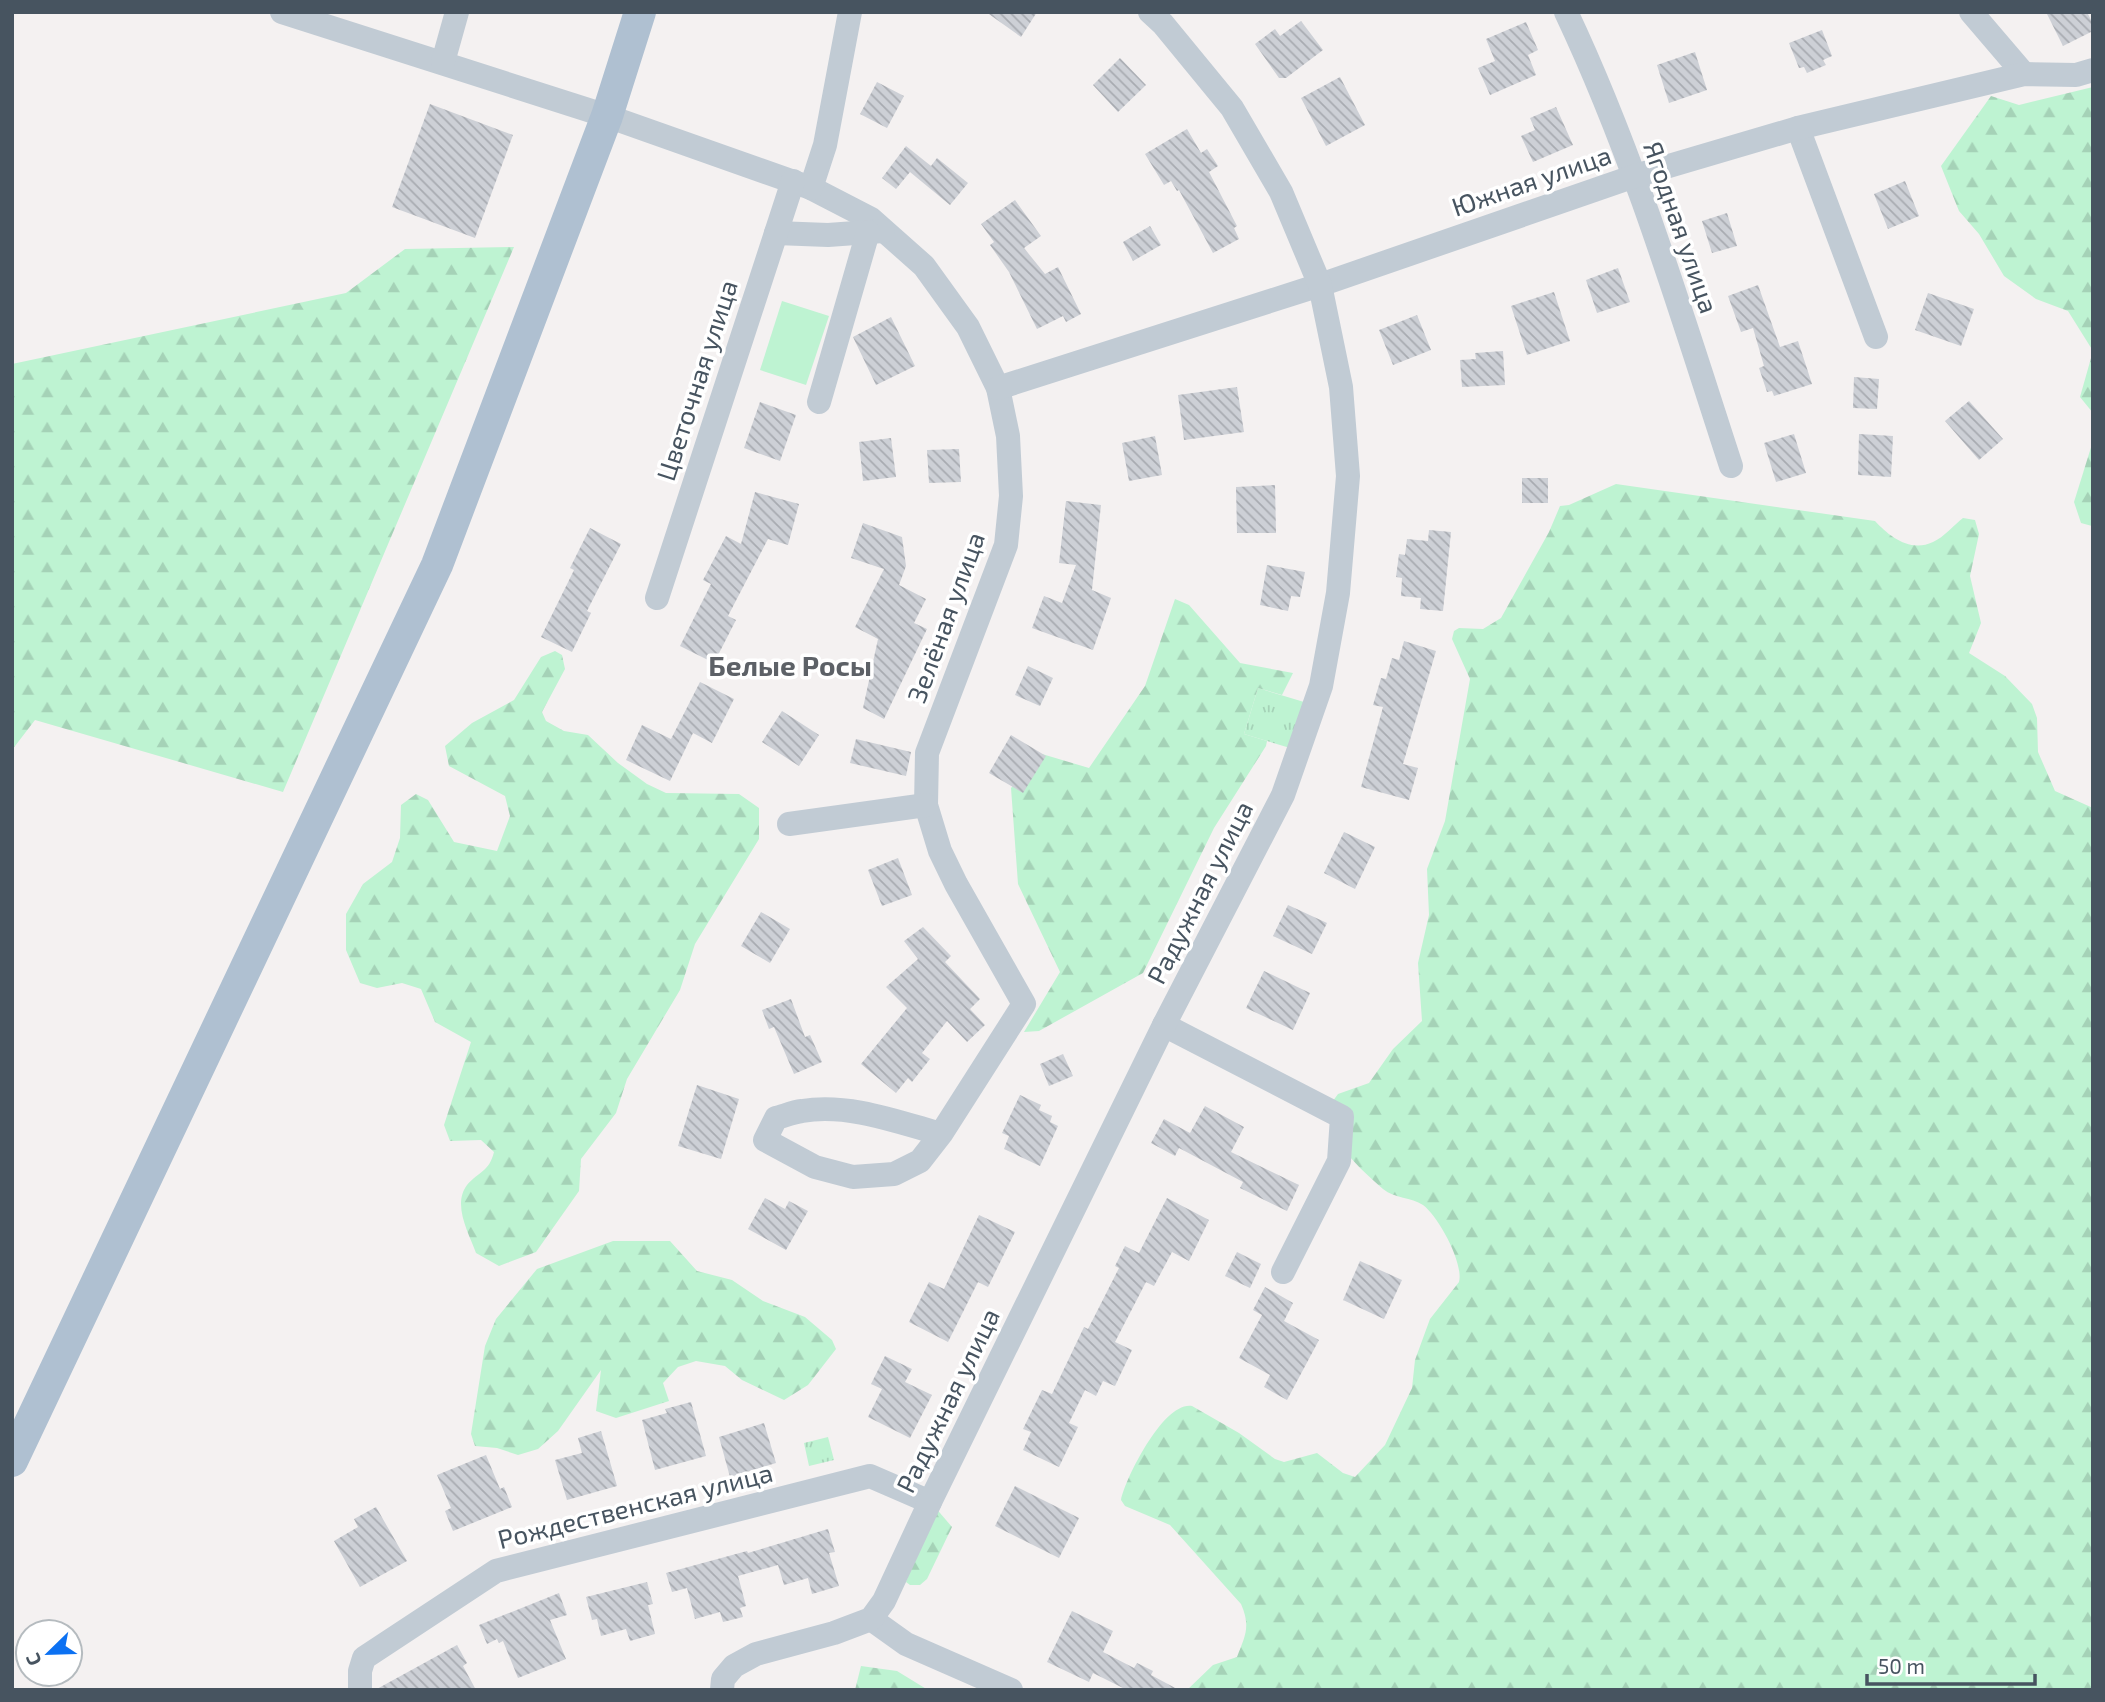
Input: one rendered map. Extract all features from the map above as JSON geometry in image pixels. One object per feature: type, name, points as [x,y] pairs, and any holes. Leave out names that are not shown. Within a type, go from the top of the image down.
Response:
[{"type":"main road","points":[[12,1461],[437,565],[607,116],[640,12]]},
{"type":"street","name":"Зелёная улица","points":[[282,12],[607,116],[802,184],[871,219],[876,231],[924,266],[968,327],[998,388],[1008,436],[1011,496],[1006,545],[927,753],[926,805],[940,851],[956,884],[1024,1004],[941,1134]]},
{"type":"street","points":[[443,62],[457,12]]},
{"type":"street","name":"Цветочная улица","points":[[657,598],[776,233],[825,145],[850,12]]},
{"type":"street","name":"Радужная улица","points":[[871,1619],[884,1601],[1164,1025],[1283,795],[1321,686],[1338,593],[1348,476],[1341,387],[1320,285],[1281,192],[1232,108],[1150,12]]},
{"type":"street","name":"Ягодная улица","points":[[1566,12],[1595,75],[1635,176],[1731,466]]},
{"type":"street","points":[[1971,12],[2024,74]]},
{"type":"street","name":"Южная улица","points":[[998,388],[1320,285],[1635,176],[1798,128],[2024,74],[2076,75],[2093,70]]},
{"type":"street","points":[[1798,128],[1876,337]]},
{"type":"street","points":[[776,233],[828,235],[876,231],[819,402]]},
{"type":"street","points":[[789,824],[926,805]]},
{"type":"street","points":[[1164,1025],[1342,1117],[1339,1161],[1283,1272]]},
{"type":"street","points":[[803,1111],[837,1111],[874,1116],[941,1134],[920,1161],[894,1174],[853,1177],[815,1167],[765,1140],[776,1118],[803,1111]]},
{"type":"street","name":"Рождественская улица","points":[[360,1690],[360,1671],[364,1657],[496,1571],[870,1476],[930,1502]]},
{"type":"street","points":[[722,1690],[723,1679],[734,1666],[756,1654],[834,1633],[871,1619],[906,1644],[1011,1690]]},
{"type":"green space","points":[[2093,87],[2093,351],[2068,311],[2036,299],[2004,276],[1979,234],[1959,211],[1941,166],[1991,96],[2019,105]]},
{"type":"green space","points":[[514,247],[283,792],[35,720],[12,750],[12,364],[346,293],[405,249]]},
{"type":"green space","points":[[782,301],[829,316],[806,385],[760,370]]},
{"type":"green space","points":[[2093,351],[2093,413],[2080,397]]},
{"type":"green space","points":[[2093,441],[2092,526],[2081,523],[2074,502]]},
{"type":"green space","points":[[1616,484],[1875,521],[1893,537],[1916,545],[1937,540],[1963,518],[1975,520],[1979,534],[1970,576],[1981,623],[1969,653],[2005,676],[2032,704],[2037,718],[2038,752],[2055,791],[2093,808],[2093,1690],[1187,1690],[1213,1665],[1237,1657],[1246,1631],[1244,1612],[1241,1604],[1170,1525],[1125,1506],[1121,1500],[1124,1489],[1138,1459],[1159,1427],[1181,1408],[1192,1406],[1239,1433],[1275,1459],[1284,1462],[1317,1453],[1343,1473],[1355,1477],[1385,1445],[1412,1388],[1415,1360],[1430,1319],[1459,1282],[1460,1274],[1454,1252],[1436,1219],[1423,1205],[1388,1192],[1366,1174],[1339,1142],[1325,1112],[1338,1094],[1369,1083],[1393,1049],[1422,1021],[1418,963],[1429,915],[1427,869],[1445,821],[1470,679],[1452,639],[1454,631],[1459,628],[1483,629],[1501,618],[1549,532],[1560,506],[1569,505]]},
{"type":"green space","points":[[1175,599],[1189,605],[1240,663],[1293,673],[1282,695],[1258,688],[1244,734],[1267,741],[1266,746],[1214,828],[1143,973],[1039,1031],[1024,1032],[1060,972],[1018,884],[1011,788],[1042,754],[1089,768],[1145,686]]},
{"type":"green space","points":[[555,651],[562,655],[565,669],[542,712],[546,721],[564,731],[588,735],[618,763],[647,784],[666,793],[739,794],[759,808],[759,839],[695,944],[680,990],[627,1079],[616,1113],[581,1159],[579,1191],[536,1252],[499,1266],[476,1253],[461,1210],[461,1201],[467,1185],[486,1168],[494,1152],[481,1140],[450,1141],[444,1125],[471,1042],[435,1022],[421,989],[402,983],[377,988],[360,983],[346,950],[346,914],[363,884],[392,862],[400,838],[401,805],[416,794],[428,800],[454,842],[497,851],[510,816],[505,796],[449,766],[445,746],[472,723],[514,700],[541,657]]},
{"type":"green space","points":[[1258,688],[1304,702],[1290,748],[1244,734]]},
{"type":"green space","points":[[613,1241],[670,1241],[697,1271],[732,1280],[763,1301],[805,1317],[832,1340],[836,1349],[808,1385],[784,1400],[742,1380],[725,1366],[696,1361],[678,1367],[663,1383],[669,1401],[616,1418],[596,1411],[601,1370],[558,1431],[538,1449],[518,1455],[497,1448],[475,1446],[471,1434],[485,1346],[496,1319],[537,1269]]},
{"type":"green space","points":[[828,1437],[834,1460],[809,1466],[804,1443]]},
{"type":"green space","points":[[934,1506],[952,1527],[927,1579],[920,1585],[910,1585],[906,1582]]},
{"type":"green space","points":[[861,1666],[897,1671],[928,1690],[855,1690]]},
{"type":"building","points":[[986,12],[1037,12],[1021,37]]},
{"type":"building","points":[[2046,12],[2087,12],[2093,24],[2093,31],[2063,46]]},
{"type":"building","points":[[1301,21],[1323,50],[1286,78],[1279,78],[1255,44],[1275,29],[1280,36]]},
{"type":"building","points":[[1526,22],[1538,50],[1528,55],[1536,75],[1490,95],[1478,68],[1495,61],[1486,39]]},
{"type":"building","points":[[1822,30],[1832,56],[1823,60],[1826,65],[1807,73],[1804,67],[1799,68],[1789,43]]},
{"type":"building","points":[[1695,52],[1707,90],[1669,103],[1657,65]]},
{"type":"building","points":[[1120,58],[1146,85],[1118,112],[1093,85]]},
{"type":"building","points":[[1340,77],[1365,125],[1326,146],[1301,98]]},
{"type":"building","points":[[877,82],[904,96],[887,128],[860,114]]},
{"type":"building","points":[[430,104],[513,135],[475,238],[392,207]]},
{"type":"building","points":[[1556,107],[1573,145],[1533,162],[1521,136],[1535,130],[1530,118]]},
{"type":"building","points":[[1187,129],[1201,153],[1207,149],[1218,166],[1209,172],[1237,226],[1234,228],[1239,239],[1213,253],[1179,190],[1177,191],[1171,181],[1164,185],[1145,154]]},
{"type":"building","points":[[906,146],[931,166],[937,158],[968,183],[950,205],[910,172],[896,189],[882,178]]},
{"type":"building","points":[[1905,181],[1919,216],[1888,229],[1874,194]]},
{"type":"building","points":[[1015,200],[1041,236],[1024,248],[1045,274],[1058,267],[1081,314],[1066,322],[1063,316],[1037,329],[1009,272],[990,245],[994,242],[981,224]]},
{"type":"building","points":[[1727,213],[1737,246],[1712,253],[1702,221]]},
{"type":"building","points":[[1150,226],[1161,245],[1133,261],[1123,242]]},
{"type":"building","points":[[1618,268],[1630,302],[1597,313],[1586,280]]},
{"type":"building","points":[[1758,285],[1780,347],[1798,341],[1812,384],[1774,396],[1772,391],[1767,392],[1759,368],[1764,366],[1753,328],[1741,332],[1728,296]]},
{"type":"building","points":[[1554,292],[1570,341],[1527,355],[1511,306]]},
{"type":"building","points":[[1928,293],[1974,309],[1961,346],[1915,330]]},
{"type":"building","points":[[1417,315],[1431,350],[1393,365],[1379,330]]},
{"type":"building","points":[[891,317],[915,366],[876,385],[853,337]]},
{"type":"building","points":[[1503,351],[1505,385],[1462,387],[1460,360],[1476,359],[1475,353]]},
{"type":"building","points":[[1854,377],[1879,379],[1877,409],[1853,408]]},
{"type":"building","points":[[1237,387],[1244,432],[1184,440],[1178,395]]},
{"type":"building","points":[[1969,401],[2003,439],[1979,460],[1945,421]]},
{"type":"building","points":[[760,402],[796,415],[780,461],[744,448]]},
{"type":"building","points":[[1794,434],[1806,473],[1776,482],[1764,443]]},
{"type":"building","points":[[1859,434],[1893,436],[1891,477],[1858,475]]},
{"type":"building","points":[[1155,436],[1162,475],[1129,481],[1122,443]]},
{"type":"building","points":[[891,438],[896,477],[863,481],[859,442]]},
{"type":"building","points":[[959,449],[961,482],[929,483],[927,450]]},
{"type":"building","points":[[1522,478],[1548,478],[1548,503],[1522,503]]},
{"type":"building","points":[[1275,485],[1276,533],[1237,533],[1236,487]]},
{"type":"building","points":[[755,492],[799,504],[788,545],[768,539],[728,616],[736,620],[714,663],[680,646],[711,584],[703,580],[726,536],[741,544]]},
{"type":"building","points":[[1066,501],[1101,505],[1092,590],[1111,598],[1093,650],[1032,628],[1044,596],[1062,603],[1076,565],[1059,563]]},
{"type":"building","points":[[863,523],[902,537],[906,566],[899,585],[926,599],[914,623],[927,629],[884,719],[863,708],[878,639],[855,627],[884,569],[851,558]]},
{"type":"building","points":[[590,528],[621,544],[587,611],[591,613],[572,652],[541,637],[574,570],[570,568]]},
{"type":"building","points":[[1429,530],[1451,532],[1443,611],[1420,609],[1421,598],[1401,596],[1402,578],[1396,577],[1399,554],[1405,555],[1407,539],[1428,541]]},
{"type":"building","points":[[1267,565],[1305,572],[1300,597],[1291,596],[1288,611],[1260,605]]},
{"type":"building","points":[[1404,641],[1436,651],[1403,764],[1418,768],[1409,800],[1361,787],[1383,707],[1373,705],[1381,678],[1386,679],[1392,658],[1399,660]]},
{"type":"building","points":[[1028,666],[1053,678],[1040,706],[1015,695]]},
{"type":"building","points":[[700,682],[734,699],[712,743],[693,733],[670,781],[626,760],[642,725],[671,739]]},
{"type":"building","points":[[782,711],[819,735],[799,766],[762,742]]},
{"type":"building","points":[[1011,735],[1046,756],[1023,793],[989,773]]},
{"type":"building","points":[[856,739],[911,752],[906,776],[850,763]]},
{"type":"building","points":[[1344,832],[1375,847],[1355,889],[1324,873]]},
{"type":"building","points":[[898,858],[912,895],[882,906],[868,870]]},
{"type":"building","points":[[1288,905],[1327,923],[1312,954],[1273,936]]},
{"type":"building","points":[[761,912],[790,929],[770,963],[741,946]]},
{"type":"building","points":[[923,927],[951,956],[945,962],[980,999],[970,1009],[985,1025],[967,1042],[947,1021],[922,1053],[930,1059],[912,1082],[908,1078],[896,1093],[861,1064],[907,1008],[886,987],[918,959],[904,941]]},
{"type":"building","points":[[1264,971],[1310,993],[1293,1030],[1246,1008]]},
{"type":"building","points":[[791,999],[805,1037],[810,1035],[822,1062],[794,1074],[774,1027],[769,1029],[762,1010]]},
{"type":"building","points":[[1063,1054],[1073,1076],[1049,1086],[1040,1064]]},
{"type":"building","points":[[697,1085],[739,1099],[721,1159],[678,1146]]},
{"type":"building","points":[[1020,1095],[1041,1105],[1039,1110],[1052,1116],[1050,1122],[1058,1126],[1040,1166],[1004,1149],[1009,1136],[1002,1133]]},
{"type":"building","points":[[1205,1106],[1244,1127],[1231,1152],[1299,1185],[1287,1211],[1240,1188],[1243,1182],[1179,1148],[1175,1156],[1151,1143],[1164,1119],[1190,1133]]},
{"type":"building","points":[[765,1198],[785,1209],[789,1201],[808,1211],[786,1250],[748,1229]]},
{"type":"building","points":[[1167,1198],[1209,1220],[1189,1261],[1172,1252],[1154,1286],[1146,1282],[1115,1342],[1132,1350],[1115,1386],[1103,1381],[1096,1396],[1085,1390],[1069,1423],[1078,1427],[1059,1467],[1023,1450],[1031,1432],[1023,1429],[1042,1390],[1052,1394],[1084,1327],[1088,1329],[1119,1268],[1115,1266],[1125,1246],[1139,1253]]},
{"type":"building","points":[[979,1215],[1015,1232],[988,1287],[978,1282],[948,1342],[909,1322],[929,1282],[944,1289]]},
{"type":"building","points":[[1237,1252],[1261,1264],[1250,1288],[1225,1276]]},
{"type":"building","points":[[1360,1261],[1402,1280],[1384,1319],[1343,1300]]},
{"type":"building","points":[[1265,1287],[1293,1303],[1284,1321],[1319,1340],[1287,1400],[1264,1387],[1270,1375],[1239,1358],[1262,1315],[1253,1310]]},
{"type":"building","points":[[885,1356],[912,1369],[905,1382],[932,1395],[910,1438],[868,1417],[882,1389],[871,1384]]},
{"type":"building","points":[[691,1402],[706,1456],[655,1470],[642,1420],[667,1413],[665,1409]]},
{"type":"building","points":[[764,1423],[776,1463],[730,1477],[719,1437]]},
{"type":"building","points":[[601,1431],[617,1486],[567,1500],[555,1460],[582,1453],[578,1438]]},
{"type":"building","points":[[486,1455],[500,1489],[504,1487],[512,1507],[453,1531],[445,1511],[451,1508],[437,1475]]},
{"type":"building","points":[[1015,1486],[1079,1518],[1059,1558],[995,1526]]},
{"type":"building","points":[[376,1507],[407,1561],[360,1587],[334,1541],[358,1527],[354,1519]]},
{"type":"building","points":[[828,1529],[835,1552],[829,1553],[839,1586],[812,1594],[808,1578],[784,1585],[778,1565],[738,1576],[746,1606],[740,1608],[743,1617],[723,1622],[720,1612],[695,1619],[687,1588],[672,1592],[666,1573],[747,1551],[748,1553]]},
{"type":"building","points":[[647,1582],[653,1604],[648,1605],[655,1634],[630,1641],[626,1629],[601,1636],[597,1619],[592,1620],[586,1597]]},
{"type":"building","points":[[559,1593],[567,1615],[550,1620],[566,1659],[518,1678],[503,1641],[499,1643],[497,1639],[487,1644],[479,1625]]},
{"type":"building","points":[[1072,1611],[1113,1631],[1103,1652],[1134,1668],[1137,1663],[1153,1671],[1151,1675],[1179,1690],[1127,1690],[1093,1673],[1089,1682],[1047,1662]]},
{"type":"building","points":[[457,1645],[467,1663],[463,1666],[476,1690],[375,1690]]},
{"type":"district","name":"Белые Росы","points":[[790,665]]}]
